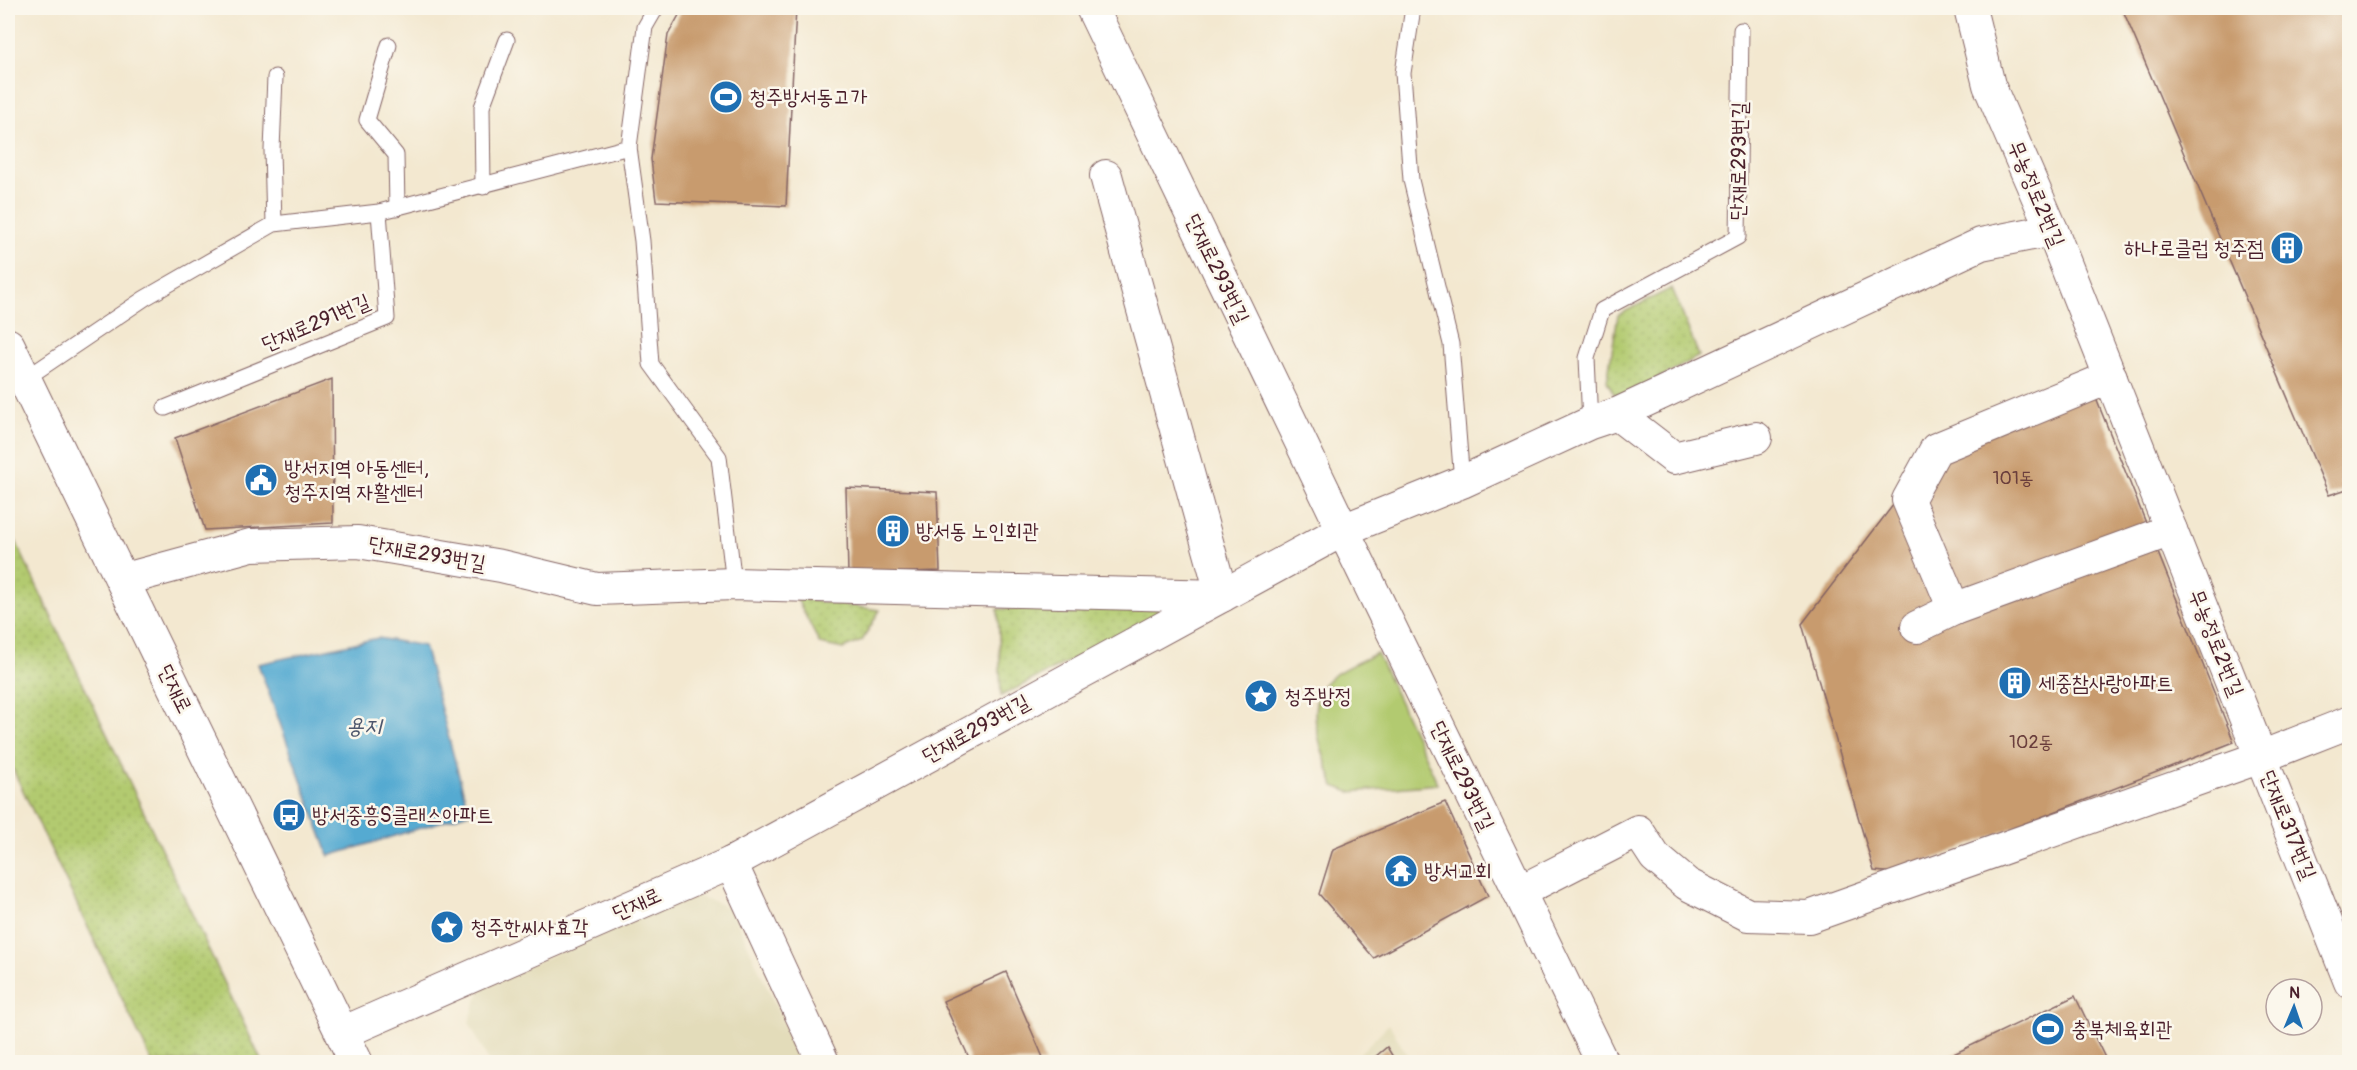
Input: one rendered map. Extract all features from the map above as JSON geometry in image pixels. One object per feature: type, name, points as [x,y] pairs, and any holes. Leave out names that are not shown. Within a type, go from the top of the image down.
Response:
[{"type":"street","name":"단재로293번길","points":[[1092,8],[1602,1062]]},
{"type":"street","name":"무농정로2번길","points":[[1970,8],[1989,85],[2052,230],[2261,757]]},
{"type":"street","points":[[1106,176],[1222,596]]},
{"type":"street","name":"단재로293번길","points":[[731,862],[1343,530],[1461,482],[1604,419],[1981,244],[2052,230]]},
{"type":"street","name":"단재로","points":[[8,345],[356,1062]]},
{"type":"street","points":[[1954,609],[1908,500],[1936,449],[2111,377]]},
{"type":"street","points":[[1604,419],[1674,458],[1756,438]]},
{"type":"street","points":[[1917,627],[1954,609],[2171,530]]},
{"type":"street","name":"단재로293번길","points":[[122,579],[251,545],[358,542],[501,566],[597,589],[734,584],[1222,596]]},
{"type":"street","name":"단재로317번길","points":[[2349,722],[2261,757],[2349,982]]},
{"type":"street","points":[[1519,892],[1638,831],[1655,857],[1687,884],[1748,915],[1809,917],[2261,757]]},
{"type":"street","points":[[731,862],[823,1062]]},
{"type":"street","name":"단재로","points":[[342,1033],[731,862]]},
{"type":"lane","points":[[656,8],[645,27],[628,147],[642,241],[651,364],[718,457],[734,584]]},
{"type":"lane","points":[[1413,8],[1403,73],[1411,180],[1450,344],[1461,482]]},
{"type":"lane","name":"단재로293번길","points":[[1604,419],[1587,358],[1602,310],[1738,237],[1741,30]]},
{"type":"lane","points":[[483,187],[482,107],[507,40]]},
{"type":"lane","points":[[389,45],[367,120],[396,155],[398,208]]},
{"type":"lane","points":[[274,224],[272,150],[275,77]]},
{"type":"lane","points":[[25,379],[145,298],[274,224],[398,208],[628,147]]},
{"type":"lane","name":"단재로291번길","points":[[165,408],[387,318],[379,212]]},
{"type":"shaded area","points":[[691,894],[731,908],[801,1062],[489,1062],[469,1022],[481,987]]},
{"type":"shaded area","points":[[1389,1024],[1411,1062],[1351,1062]]},
{"type":"green space","points":[[1672,288],[1699,356],[1618,401],[1607,381],[1618,315]]},
{"type":"green space","points":[[8,525],[262,1062],[152,1062],[8,759]]},
{"type":"green space","points":[[796,597],[880,610],[862,641],[843,649],[820,644]]},
{"type":"green space","points":[[1178,605],[1001,696],[998,609]]},
{"type":"green space","points":[[1377,653],[1438,784],[1350,792],[1334,786],[1317,732],[1316,703],[1320,691],[1328,680]]},
{"type":"water","name":"용지","points":[[378,638],[424,646],[469,813],[329,856],[258,664]]},
{"type":"building","name":"청주방서동고가","points":[[683,8],[796,8],[786,206],[656,201],[651,159],[668,35]]},
{"type":"building","name":"하나로클럽 청주점","points":[[2122,8],[2350,8],[2350,488],[2329,495]]},
{"type":"building","name":"방서지역 아동센터, 청주지역 자활센터","points":[[332,379],[333,523],[205,530],[175,438]]},
{"type":"building","name":"세중참사랑아파트","points":[[2091,386],[2234,742],[1897,873],[1874,871],[1802,624],[1936,449]]},
{"type":"building","name":"방서동 노인회관","points":[[846,488],[937,492],[940,571],[848,574]]},
{"type":"building","name":"방서교회","points":[[1445,802],[1488,896],[1374,958],[1319,894],[1333,849]]},
{"type":"building","points":[[1006,972],[1045,1062],[971,1062],[943,1001]]},
{"type":"building","name":"충북체육회관","points":[[2075,996],[2107,1062],[1937,1062]]},
{"type":"building","points":[[1387,1047],[1396,1062],[1369,1062]]},
{"type":"place","name":"청주방서동고가","points":[[726,97]]},
{"type":"place","name":"하나로클럽 청주점","points":[[2287,248]]},
{"type":"place","name":"방서지역 아동센터, 청주지역 자활센터","points":[[261,480]]},
{"type":"place","name":"방서동 노인회관","points":[[893,531]]},
{"type":"place","name":"세중참사랑아파트","points":[[2015,683]]},
{"type":"place","name":"청주방정","points":[[1261,696]]},
{"type":"place","name":"방서중흥S클래스아파트","points":[[289,815]]},
{"type":"place","name":"방서교회","points":[[1401,871]]},
{"type":"place","name":"청주한씨사효각","points":[[447,927]]},
{"type":"place","name":"충북체육회관","points":[[2048,1029]]}]
